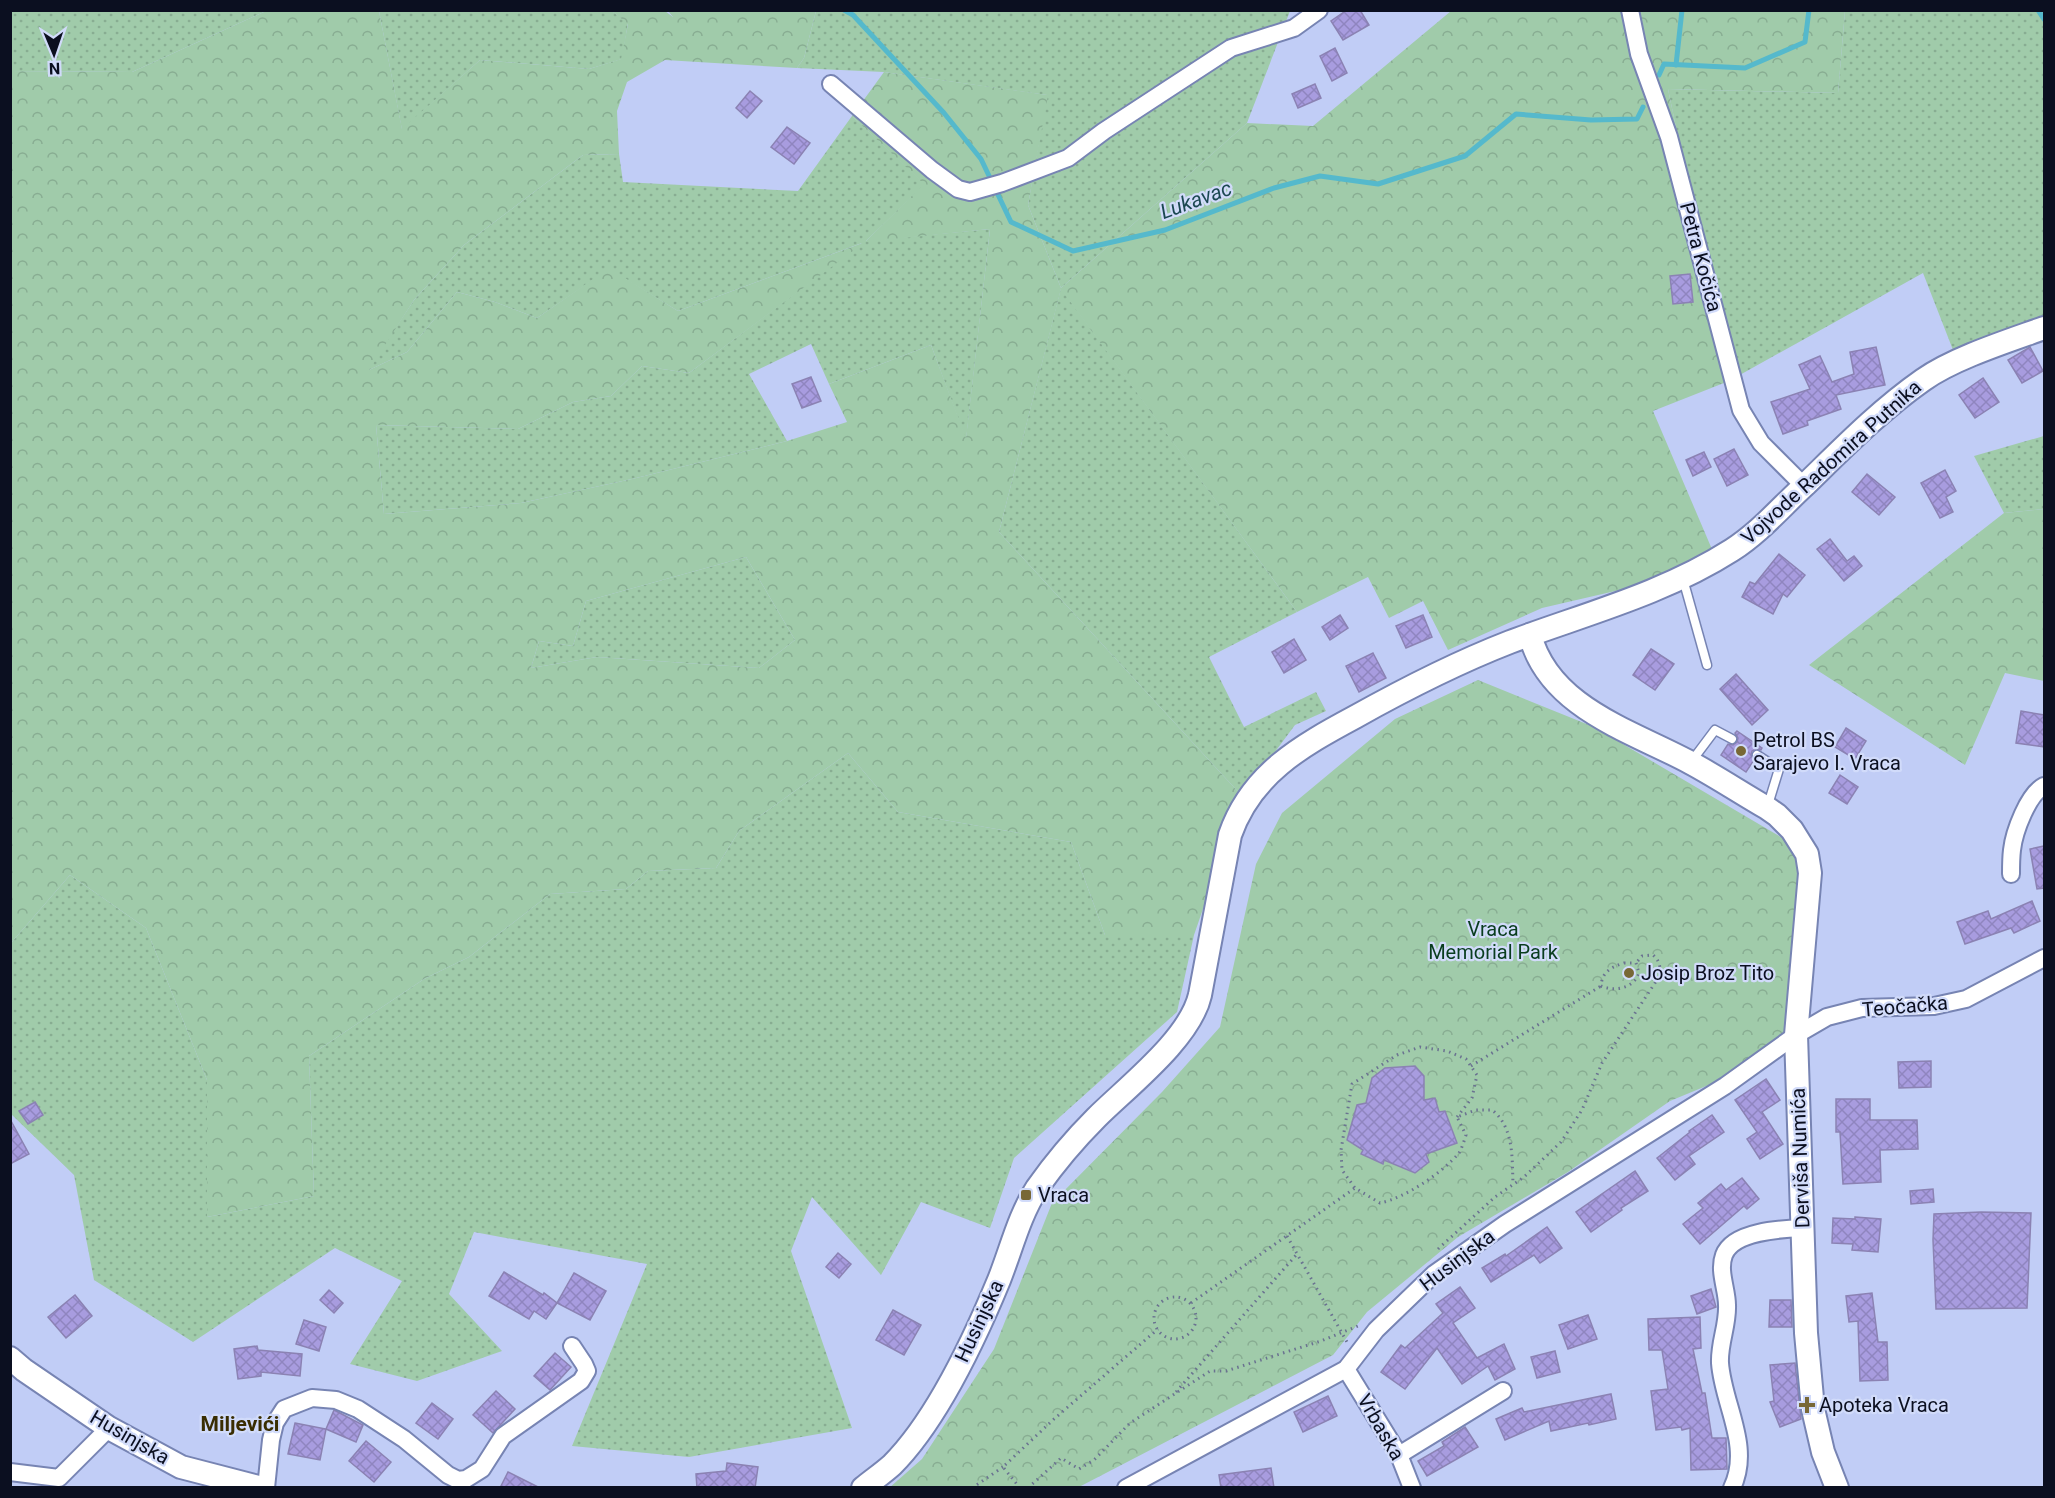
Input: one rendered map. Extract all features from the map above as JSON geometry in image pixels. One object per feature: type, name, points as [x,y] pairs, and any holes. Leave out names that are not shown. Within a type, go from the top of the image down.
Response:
[{"type":"main road","name":"Vojvode Radomira Putnika","points":[[1196,1008],[1230,835],[1239,811],[1268,774],[1308,742],[1453,665],[1683,579],[1733,549],[1779,512],[1891,405],[1924,379],[2004,342],[2044,328]]},
{"type":"main road","points":[[1530,635],[1540,664],[1552,679],[1579,703],[1603,719],[1690,763],[1767,808]]},
{"type":"main road","name":"Derviša Numića","points":[[1767,808],[1792,830],[1807,854],[1810,873],[1796,1035],[1809,1375],[1823,1452],[1837,1488]]},
{"type":"main road","name":"Husinjska","points":[[863,1488],[892,1464],[916,1435],[942,1396],[998,1281],[1022,1218],[1036,1190],[1094,1120],[1153,1064],[1174,1040],[1196,1008]]},
{"type":"main road","name":"Husinjska","points":[[10,1358],[109,1428],[181,1467],[264,1488]]},
{"type":"street","points":[[831,84],[932,170],[958,189],[970,192],[985,189],[1068,158],[1104,131],[1231,48],[1294,28],[1319,10]]},
{"type":"street","name":"Petra Kočića","points":[[1630,10],[1640,54],[1669,137],[1741,410],[1761,443],[1804,486]]},
{"type":"street","points":[[2011,874],[2012,849],[2018,828],[2027,805],[2044,786]]},
{"type":"street","name":"Teočačka","points":[[1796,1035],[1827,1017],[1862,1008],[1934,1006],[1966,999],[2044,958]]},
{"type":"street","name":"Husinjska","points":[[1126,1488],[1346,1369],[1376,1330],[1443,1267],[1505,1224],[1725,1086],[1796,1035]]},
{"type":"street","points":[[1732,1488],[1739,1469],[1738,1446],[1720,1362],[1721,1340],[1728,1321],[1722,1275],[1724,1255],[1733,1243],[1769,1230],[1803,1228]]},
{"type":"street","points":[[264,1488],[271,1440],[276,1423],[284,1409],[312,1398],[336,1400],[358,1409],[404,1439],[448,1475],[458,1480],[466,1479],[482,1469],[502,1436],[581,1381],[586,1371],[572,1346]]},
{"type":"street","name":"Vrbaska","points":[[1346,1369],[1399,1455],[1412,1488]]},
{"type":"street","points":[[1399,1455],[1503,1391]]},
{"type":"street","points":[[10,1472],[56,1483],[109,1428]]},
{"type":"lane","points":[[1683,579],[1707,665]]},
{"type":"lane","points":[[1690,763],[1716,730],[1732,739]]},
{"type":"lane","points":[[1757,755],[1779,769],[1767,808]]},
{"type":"path","points":[[1471,1066],[1601,986],[1606,971],[1624,963],[1636,963],[1642,956],[1653,955],[1658,959],[1659,977],[1602,1062],[1582,1110],[1561,1142],[1524,1177],[1495,1197]]},
{"type":"path","points":[[1601,986],[1612,990],[1630,984],[1638,978],[1640,972],[1636,963]]},
{"type":"path","points":[[1420,1047],[1448,1051],[1466,1059],[1477,1075],[1472,1098],[1457,1118],[1466,1135],[1460,1151],[1439,1171],[1391,1201],[1380,1203],[1355,1188],[1342,1170],[1341,1150],[1352,1084],[1397,1055],[1420,1047]]},
{"type":"path","points":[[1457,1118],[1476,1110],[1492,1110],[1500,1116],[1506,1127],[1512,1150],[1513,1184]]},
{"type":"path","points":[[1191,1303],[1355,1188]]},
{"type":"path","points":[[1287,1236],[1341,1332]]},
{"type":"path","points":[[1173,1395],[1298,1254]]},
{"type":"path","points":[[1172,1297],[1185,1299],[1191,1303],[1197,1316],[1189,1334],[1169,1338],[1158,1329],[1154,1316],[1160,1304],[1172,1297]]},
{"type":"path","points":[[1028,1488],[1061,1458],[1079,1469],[1094,1460],[1130,1423],[1210,1371],[1226,1371],[1371,1320],[1376,1330]]},
{"type":"path","points":[[972,1488],[1003,1467],[1054,1419],[1158,1329]]},
{"type":"path","points":[[1003,1467],[1020,1488]]},
{"type":"green space","points":[[10,11],[266,11],[132,72],[11,71]]},
{"type":"green space","points":[[266,11],[379,11],[402,129],[480,60],[589,69],[621,59],[628,24],[612,11],[665,11],[673,17],[668,11],[816,11],[804,58],[797,68],[665,60],[627,82],[617,111],[619,154],[583,155],[464,245],[414,300],[369,370],[407,352],[457,292],[495,302],[537,318],[609,268],[678,311],[865,242],[924,184],[852,116],[884,72],[1048,95],[1028,205],[1061,288],[1247,123],[1313,126],[1451,11],[1845,11],[1838,93],[1668,89],[1729,381],[1653,411],[1714,554],[1637,586],[1542,608],[1448,650],[1423,601],[1389,618],[1368,577],[1297,612],[1061,289],[999,532],[1242,796],[1194,935],[1105,935],[1071,842],[898,812],[848,753],[739,831],[716,868],[648,871],[626,889],[550,894],[469,957],[424,979],[309,1056],[314,1196],[207,1217],[207,1080],[146,928],[70,875],[11,943],[11,71],[132,72]],"holes":[[[990,229],[966,438],[931,345],[829,384],[847,422],[787,441],[632,479],[521,503],[384,514],[376,425],[518,429],[573,402],[611,396],[642,366],[689,373],[865,242]],[[746,557],[795,640],[759,668],[597,657],[531,668],[539,641],[573,646],[586,601]]]},
{"type":"green space","points":[[379,11],[612,11],[628,23],[622,59],[589,69],[480,60],[402,130]]},
{"type":"green space","points":[[816,11],[1290,11],[1247,123],[1061,288],[1028,205],[1047,95],[884,72],[797,68],[804,58]]},
{"type":"green space","points":[[1845,11],[2044,11],[2044,319],[1953,350],[1923,273],[1729,381],[1668,89],[1838,93]]},
{"type":"green space","points":[[852,116],[925,184],[866,241],[990,229],[966,440],[931,345],[829,384],[811,344],[749,374],[787,441],[632,479],[521,503],[384,514],[376,425],[518,429],[573,402],[611,396],[642,366],[689,373],[862,243],[678,311],[609,269],[537,318],[495,302],[457,292],[407,352],[367,371],[414,300],[464,245],[583,155],[619,154],[623,182],[798,191]]},
{"type":"green space","points":[[1061,288],[1297,612],[1209,657],[1244,727],[1316,692],[1326,711],[1295,725],[1242,796],[999,532]]},
{"type":"green space","points":[[2044,436],[2044,509],[2004,513],[1974,456]]},
{"type":"green space","points":[[2044,509],[2044,681],[2005,673],[1965,765],[1809,665],[2004,513]]},
{"type":"green space","points":[[746,557],[795,640],[759,668],[597,657],[531,668],[539,641],[573,646],[586,601]]},
{"type":"green space","name":"Vraca Memorial Park","points":[[1478,680],[1594,727],[1801,849],[1803,1046],[1670,1101],[1568,1172],[1458,1237],[1367,1312],[1333,1355],[1079,1487],[889,1488],[922,1459],[994,1349],[1052,1203],[1162,1092],[1220,1027],[1256,864],[1282,813],[1395,719]]},
{"type":"green space","points":[[848,753],[898,812],[1071,842],[1105,935],[1194,935],[1177,1012],[1014,1158],[990,1228],[921,1202],[881,1275],[812,1197],[791,1251],[852,1428],[689,1457],[572,1446],[647,1264],[474,1232],[449,1294],[502,1351],[417,1381],[350,1364],[402,1281],[335,1248],[193,1342],[94,1280],[74,1175],[11,1114],[11,943],[70,875],[146,928],[207,1080],[207,1217],[314,1196],[309,1056],[424,979],[469,957],[550,894],[626,889],[648,871],[716,868],[739,831]]},
{"type":"building","points":[[1347,10],[1360,10],[1369,25],[1343,40],[1331,21]]},
{"type":"building","points":[[1335,48],[1347,73],[1332,81],[1320,56]]},
{"type":"building","points":[[1315,84],[1321,98],[1298,108],[1292,94]]},
{"type":"building","points":[[750,91],[762,101],[747,118],[736,108]]},
{"type":"building","points":[[787,127],[810,143],[794,164],[771,147]]},
{"type":"building","points":[[1690,274],[1693,302],[1673,304],[1670,276]]},
{"type":"building","points":[[1876,347],[1885,385],[1836,395],[1841,409],[1807,421],[1808,425],[1783,434],[1771,402],[1810,389],[1799,365],[1820,356],[1832,382],[1854,374],[1850,352]]},
{"type":"building","points":[[2030,347],[2043,371],[2022,383],[2008,360]]},
{"type":"building","points":[[811,377],[821,401],[802,408],[792,384]]},
{"type":"building","points":[[1983,378],[1999,402],[1975,418],[1959,395]]},
{"type":"building","points":[[1734,449],[1748,475],[1727,486],[1714,459]]},
{"type":"building","points":[[1704,452],[1711,467],[1693,476],[1686,460]]},
{"type":"building","points":[[1945,470],[1956,491],[1946,497],[1953,512],[1940,518],[1921,483]]},
{"type":"building","points":[[1867,474],[1895,497],[1879,515],[1852,492]]},
{"type":"building","points":[[1830,539],[1847,561],[1854,556],[1862,566],[1844,581],[1817,549]]},
{"type":"building","points":[[1779,554],[1805,575],[1787,597],[1783,594],[1773,614],[1742,597],[1750,582],[1755,584]]},
{"type":"building","points":[[1340,615],[1348,628],[1330,640],[1322,627]]},
{"type":"building","points":[[1423,615],[1432,637],[1406,648],[1396,626]]},
{"type":"building","points":[[1294,639],[1306,660],[1284,673],[1272,652]]},
{"type":"building","points":[[1651,649],[1674,664],[1655,690],[1633,675]]},
{"type":"building","points":[[1373,653],[1386,678],[1359,692],[1346,666]]},
{"type":"building","points":[[1736,674],[1768,710],[1752,725],[1720,689]]},
{"type":"building","points":[[2021,711],[2044,715],[2044,747],[2016,743]]},
{"type":"building","points":[[1846,728],[1866,741],[1855,759],[1835,747]]},
{"type":"building","name":"Petrol BS Sarajevo I. Vraca","points":[[1737,731],[1762,748],[1752,751],[1751,755],[1754,760],[1746,772],[1721,755],[1728,744],[1733,745],[1737,742],[1738,738],[1735,733]]},
{"type":"building","points":[[1840,775],[1858,787],[1847,804],[1829,793]]},
{"type":"building","points":[[2044,846],[2044,888],[2037,889],[2030,849]]},
{"type":"building","points":[[2032,901],[2040,921],[2014,933],[2011,928],[1965,944],[1957,922],[1988,911],[1991,919]]},
{"type":"building","points":[[1931,1061],[1931,1087],[1899,1088],[1898,1062]]},
{"type":"building","points":[[1415,1066],[1424,1076],[1424,1100],[1435,1098],[1439,1112],[1445,1111],[1457,1143],[1426,1154],[1429,1162],[1415,1173],[1384,1160],[1383,1164],[1361,1154],[1363,1150],[1347,1140],[1357,1105],[1366,1103],[1372,1078],[1385,1068]]},
{"type":"building","points":[[1766,1079],[1780,1100],[1762,1112],[1783,1144],[1760,1159],[1747,1139],[1757,1132],[1735,1100]]},
{"type":"building","points":[[1836,1099],[1870,1099],[1870,1120],[1917,1120],[1918,1149],[1880,1150],[1881,1182],[1843,1184],[1840,1132],[1836,1132]]},
{"type":"building","points":[[35,1102],[43,1115],[28,1124],[19,1111]]},
{"type":"building","points":[[1712,1115],[1724,1132],[1689,1156],[1695,1164],[1675,1180],[1657,1158]]},
{"type":"building","points":[[10,1119],[29,1154],[10,1164]]},
{"type":"building","points":[[1635,1171],[1648,1191],[1621,1208],[1622,1210],[1591,1232],[1576,1212]]},
{"type":"building","points":[[1742,1178],[1759,1199],[1747,1209],[1744,1206],[1700,1244],[1683,1224],[1703,1208],[1698,1203],[1721,1184],[1726,1190]]},
{"type":"building","points":[[1933,1189],[1934,1202],[1911,1204],[1910,1191]]},
{"type":"building","points":[[2031,1213],[2027,1308],[1936,1309],[1934,1214]]},
{"type":"building","points":[[1855,1217],[1881,1219],[1878,1252],[1852,1250],[1853,1244],[1832,1243],[1833,1218],[1855,1219]]},
{"type":"building","points":[[1547,1227],[1562,1248],[1540,1263],[1534,1255],[1491,1282],[1482,1268],[1505,1254],[1506,1256]]},
{"type":"building","points":[[838,1253],[851,1264],[839,1278],[826,1267]]},
{"type":"building","points":[[504,1272],[543,1295],[544,1293],[557,1303],[546,1319],[534,1311],[529,1319],[489,1296]]},
{"type":"building","points":[[574,1273],[606,1291],[590,1320],[557,1303]]},
{"type":"building","points":[[1460,1287],[1475,1308],[1453,1323],[1477,1358],[1504,1344],[1515,1369],[1495,1380],[1488,1366],[1462,1384],[1437,1348],[1405,1389],[1381,1372],[1401,1345],[1405,1348],[1443,1313],[1436,1304]]},
{"type":"building","points":[[1711,1289],[1716,1307],[1697,1314],[1691,1296]]},
{"type":"building","points":[[329,1290],[343,1303],[334,1313],[320,1300]]},
{"type":"building","points":[[1872,1293],[1878,1342],[1887,1342],[1888,1380],[1860,1381],[1858,1321],[1849,1322],[1846,1296]]},
{"type":"building","points":[[75,1295],[92,1316],[66,1338],[48,1317]]},
{"type":"building","points":[[1770,1300],[1791,1300],[1792,1327],[1769,1327]]},
{"type":"building","points":[[893,1310],[921,1325],[904,1355],[876,1340]]},
{"type":"building","points":[[1588,1315],[1597,1339],[1568,1349],[1559,1325]]},
{"type":"building","points":[[1700,1317],[1701,1348],[1693,1349],[1702,1393],[1705,1393],[1712,1438],[1726,1438],[1727,1469],[1691,1470],[1690,1428],[1656,1430],[1651,1391],[1668,1389],[1662,1350],[1649,1350],[1648,1319]]},
{"type":"building","points":[[304,1320],[326,1327],[319,1351],[296,1344]]},
{"type":"building","points":[[257,1346],[258,1350],[302,1354],[300,1376],[261,1372],[261,1376],[238,1379],[234,1349]]},
{"type":"building","points":[[1555,1351],[1560,1372],[1537,1378],[1531,1357]]},
{"type":"building","points":[[555,1353],[571,1367],[550,1390],[534,1376]]},
{"type":"building","points":[[1795,1363],[1801,1419],[1780,1427],[1770,1402],[1774,1401],[1770,1365]]},
{"type":"building","points":[[496,1391],[515,1409],[493,1433],[473,1415]]},
{"type":"building","points":[[1611,1394],[1616,1419],[1589,1425],[1588,1423],[1551,1431],[1549,1421],[1505,1440],[1496,1419],[1522,1408],[1524,1412]]},
{"type":"building","points":[[1328,1396],[1337,1416],[1303,1432],[1294,1412]]},
{"type":"building","points":[[432,1403],[453,1419],[438,1439],[416,1423]]},
{"type":"building","points":[[334,1410],[363,1425],[356,1442],[326,1429]]},
{"type":"building","points":[[295,1423],[326,1429],[320,1460],[288,1454]]},
{"type":"building","points":[[1465,1427],[1478,1447],[1427,1476],[1418,1461],[1444,1446],[1442,1442]]},
{"type":"building","points":[[366,1441],[391,1462],[374,1482],[349,1461]]},
{"type":"building","points":[[727,1463],[758,1467],[755,1488],[697,1488],[696,1474],[726,1471]]},
{"type":"building","points":[[1271,1468],[1274,1488],[1221,1488],[1219,1475]]},
{"type":"building","points":[[508,1472],[540,1488],[500,1488]]},
{"type":"waterway","name":"Lukavac","points":[[844,10],[853,15],[944,113],[981,159],[1011,222],[1073,251],[1165,230],[1274,188],[1320,176],[1378,184],[1465,156],[1516,114],[1591,120],[1637,119],[1643,107]]},
{"type":"waterway","points":[[1676,65],[1682,10]]},
{"type":"waterway","name":"Lukavac","points":[[1659,75],[1664,64],[1745,68],[1805,42],[1809,10]]},
{"type":"waterway","name":"Lukavac","points":[[2038,10],[2044,19]]},
{"type":"place","name":"Petrol BS Sarajevo I. Vraca","points":[[1741,751]]},
{"type":"place","name":"Josip Broz Tito","points":[[1629,973]]},
{"type":"place","name":"Vraca","points":[[1026,1195]]},
{"type":"place","name":"Apoteka Vraca","points":[[1807,1405]]},
{"type":"district","name":"Miljevići","points":[[240,1424]]}]
